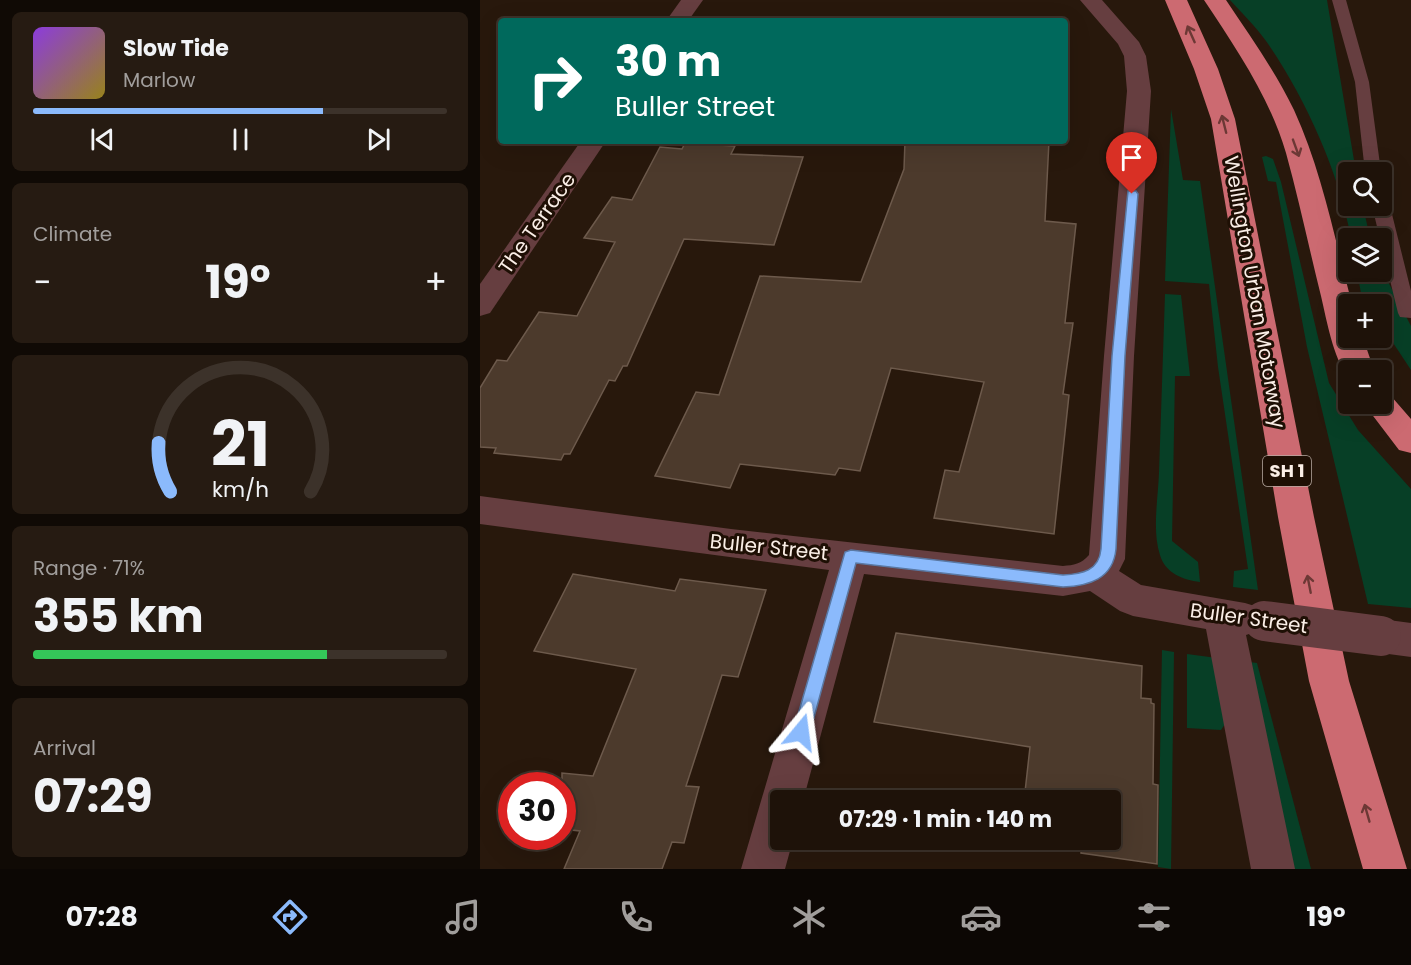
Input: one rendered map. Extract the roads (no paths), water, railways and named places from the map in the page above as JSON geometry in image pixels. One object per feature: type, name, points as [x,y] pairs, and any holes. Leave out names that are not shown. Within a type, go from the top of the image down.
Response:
[{"type":"highway","name":"Wellington Urban Motorway","points":[[1176,0],[1206,69],[1223,118],[1296,517],[1329,681],[1385,869]]},
{"type":"highway","points":[[1215,0],[1253,57],[1281,109],[1298,151],[1343,325],[1355,360]]},
{"type":"highway","points":[[1388,414],[1411,441]]},
{"type":"street","points":[[679,18],[692,0]]},
{"type":"street","points":[[1091,0],[1136,56],[1139,91],[1119,356],[1107,559],[1094,575]]},
{"type":"street","name":"The Terrace","points":[[480,306],[592,144]]},
{"type":"street","name":"Buller Street","points":[[480,510],[731,544],[1063,581],[1080,580],[1094,575],[1132,600],[1223,616],[1396,638]]},
{"type":"street","points":[[785,790],[851,556]]},
{"type":"street","points":[[1223,616],[1273,869]]},
{"type":"street","points":[[763,869],[770,843]]},
{"type":"lane","points":[[1339,0],[1362,82],[1372,162]]},
{"type":"lane","points":[[1383,216],[1407,313]]}]
